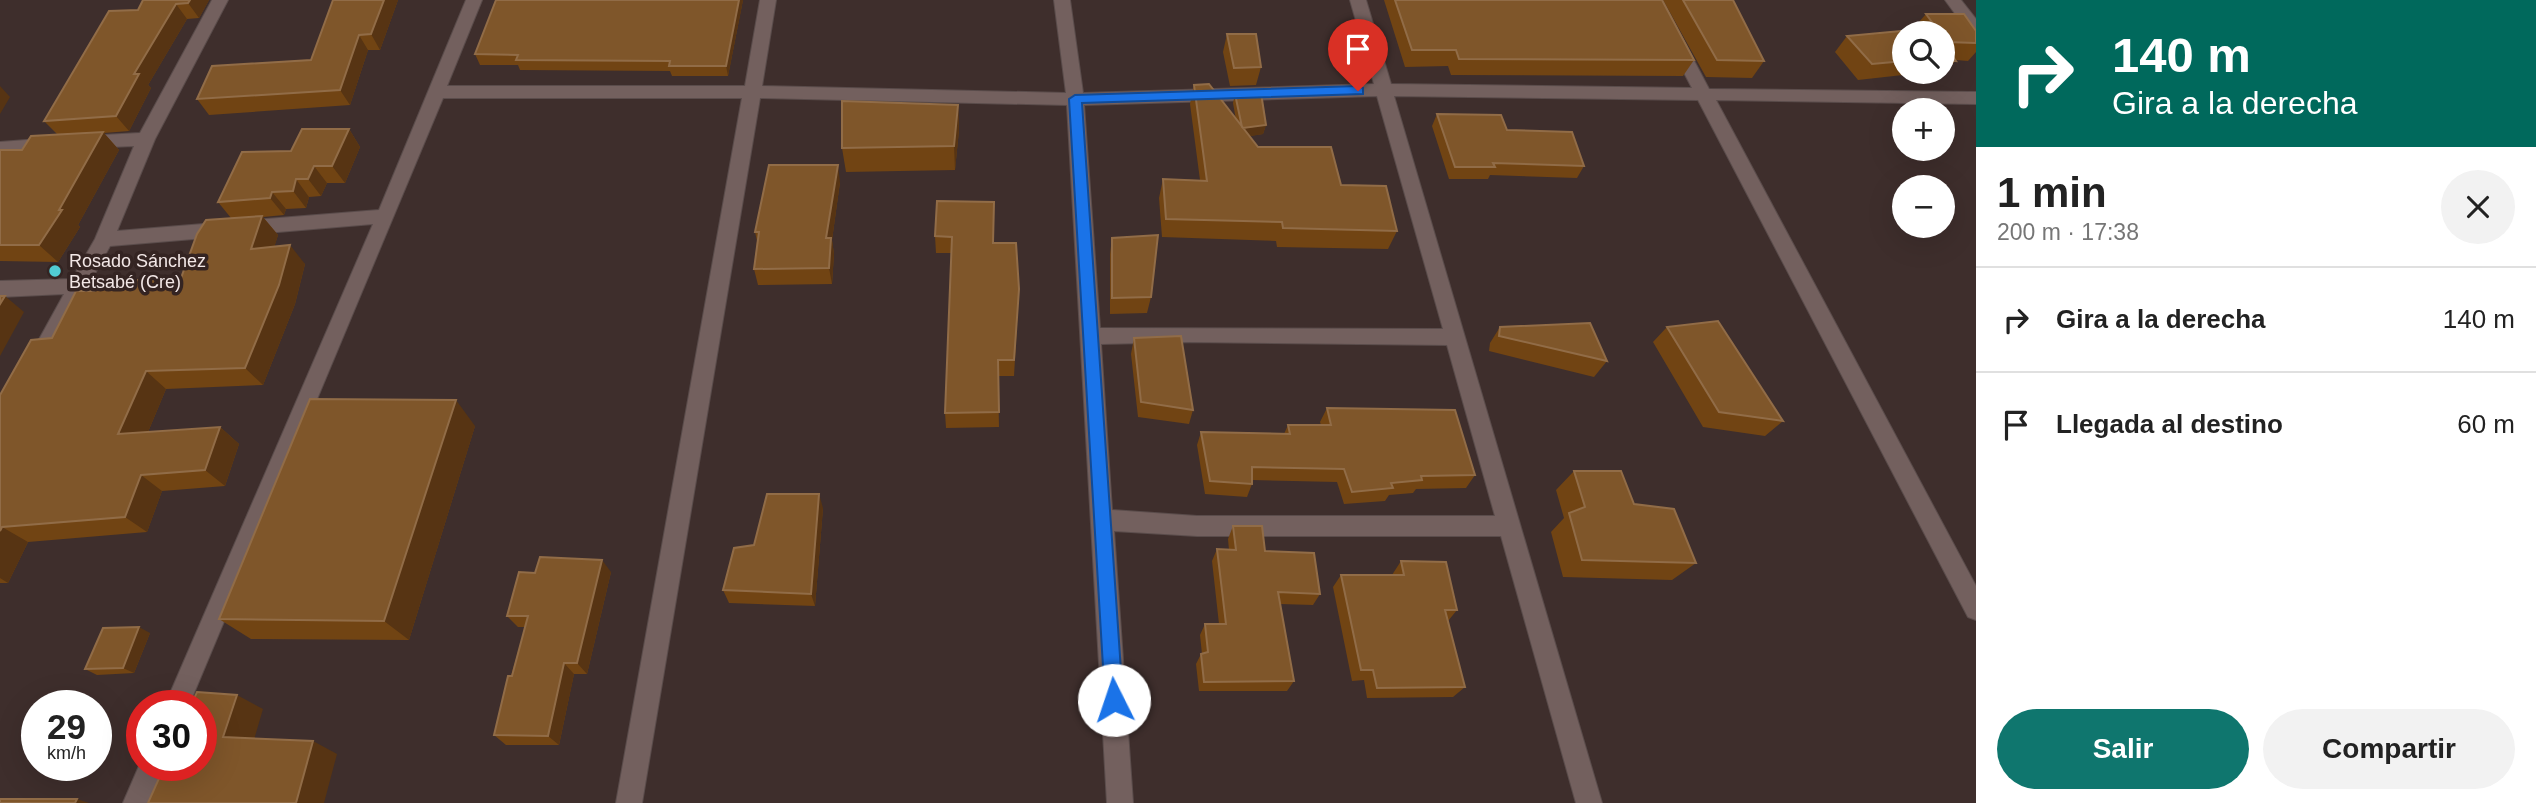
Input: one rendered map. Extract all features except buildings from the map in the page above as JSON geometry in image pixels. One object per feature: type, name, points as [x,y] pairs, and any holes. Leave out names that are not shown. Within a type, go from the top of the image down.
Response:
[{"type":"street","points":[[26,383],[104,239],[146,139],[220,0]]},
{"type":"street","points":[[183,690],[387,216],[474,0]]},
{"type":"street","points":[[629,803],[768,0]]},
{"type":"street","points":[[1062,0],[1075,99],[1120,803]]},
{"type":"street","points":[[1358,0],[1589,803]]},
{"type":"street","points":[[1654,0],[1976,609]]},
{"type":"street","points":[[1953,0],[1976,30]]},
{"type":"street","points":[[438,92],[751,92],[1075,99],[1384,90],[1976,97]]},
{"type":"street","points":[[0,148],[146,139]]},
{"type":"street","points":[[104,239],[387,216]]},
{"type":"street","points":[[0,289],[77,286]]},
{"type":"street","points":[[1089,336],[1188,334],[1455,337]]},
{"type":"street","points":[[1103,520],[1197,526],[1509,526]]},
{"type":"street","points":[[136,803],[145,781]]},
{"type":"place","name":"Rosado Sánchez Betsabé (Cre)","points":[[55,271]]},
{"type":"route","points":[[1114,700],[1075,99],[1358,91]]}]
